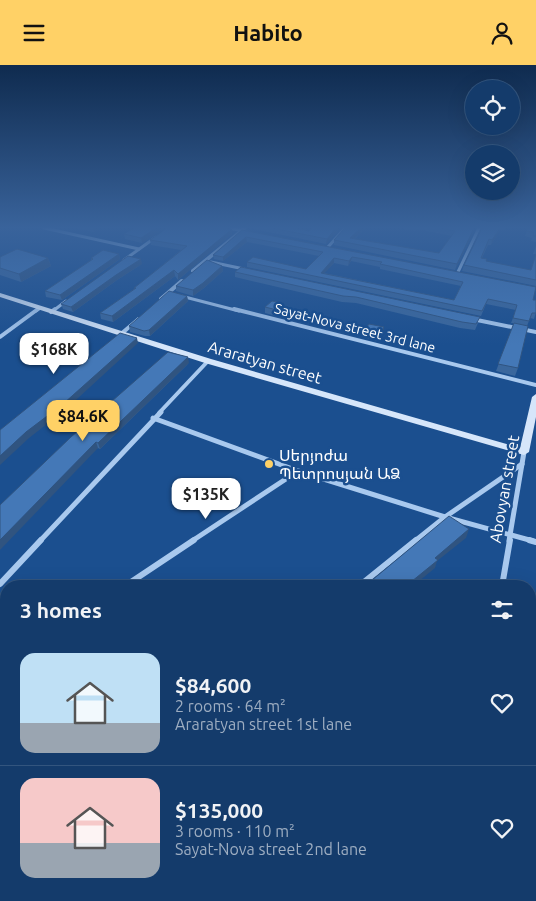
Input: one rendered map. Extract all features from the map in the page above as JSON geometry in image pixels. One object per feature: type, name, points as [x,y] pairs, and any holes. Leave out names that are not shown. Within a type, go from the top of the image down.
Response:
[{"type":"main road","name":"Araratyan street","points":[[0,295],[208,361],[524,452]]},
{"type":"main road","name":"Abovyan street","points":[[524,452],[536,397]]},
{"type":"street","points":[[155,305],[198,267]]},
{"type":"street","points":[[234,267],[254,271]]},
{"type":"street","points":[[458,274],[461,267]]},
{"type":"street","points":[[448,272],[466,275]]},
{"type":"street","name":"Sayat-Nova street 3rd lane","points":[[168,293],[536,385]]},
{"type":"street","points":[[51,312],[67,300]]},
{"type":"street","points":[[0,337],[40,308]]},
{"type":"street","points":[[113,340],[141,317]]},
{"type":"street","points":[[468,318],[536,333]]},
{"type":"street","points":[[4,580],[208,361]]},
{"type":"street","points":[[154,418],[298,471],[445,517],[536,542]]},
{"type":"street","name":"Abovyan street","points":[[503,580],[524,452]]},
{"type":"street","points":[[366,580],[445,517],[522,464]]},
{"type":"street","points":[[134,580],[298,471]]},
{"type":"building","points":[[0,267],[32,267],[19,274]]},
{"type":"building","points":[[81,267],[100,267],[60,295],[45,291]]},
{"type":"building","points":[[113,267],[128,267],[71,307],[61,304]]},
{"type":"building","points":[[160,267],[186,267],[178,274],[174,270],[112,316],[100,313],[136,288],[134,288]]},
{"type":"building","points":[[199,267],[221,267],[193,290],[176,286]]},
{"type":"building","points":[[241,267],[480,317],[476,324],[462,322],[356,297],[343,296],[235,272]]},
{"type":"building","points":[[271,267],[306,269],[308,267],[326,267],[321,273],[454,300],[463,282],[394,267],[433,267],[536,287],[533,300],[536,300],[536,313],[532,313],[529,321],[513,318],[517,305],[488,299],[482,311]]},
{"type":"building","points":[[474,267],[516,267],[531,270],[532,267],[536,267],[536,280]]},
{"type":"building","points":[[169,291],[187,296],[149,330],[144,331],[129,326]]},
{"type":"building","points":[[272,301],[283,303],[277,310],[265,307]]},
{"type":"building","points":[[514,323],[528,326],[518,368],[498,364]]},
{"type":"building","points":[[369,324],[384,327],[379,335],[364,331]]},
{"type":"building","points":[[120,333],[137,338],[63,404],[26,432],[0,456],[0,430]]},
{"type":"building","points":[[168,352],[188,357],[98,443],[96,442],[0,540],[0,505],[71,437]]},
{"type":"building","points":[[449,516],[469,529],[435,558],[438,560],[413,580],[372,580]]},
{"type":"place","name":"Սերյոժա Պետրոսյան ԱՁ","points":[[269,464]]}]
